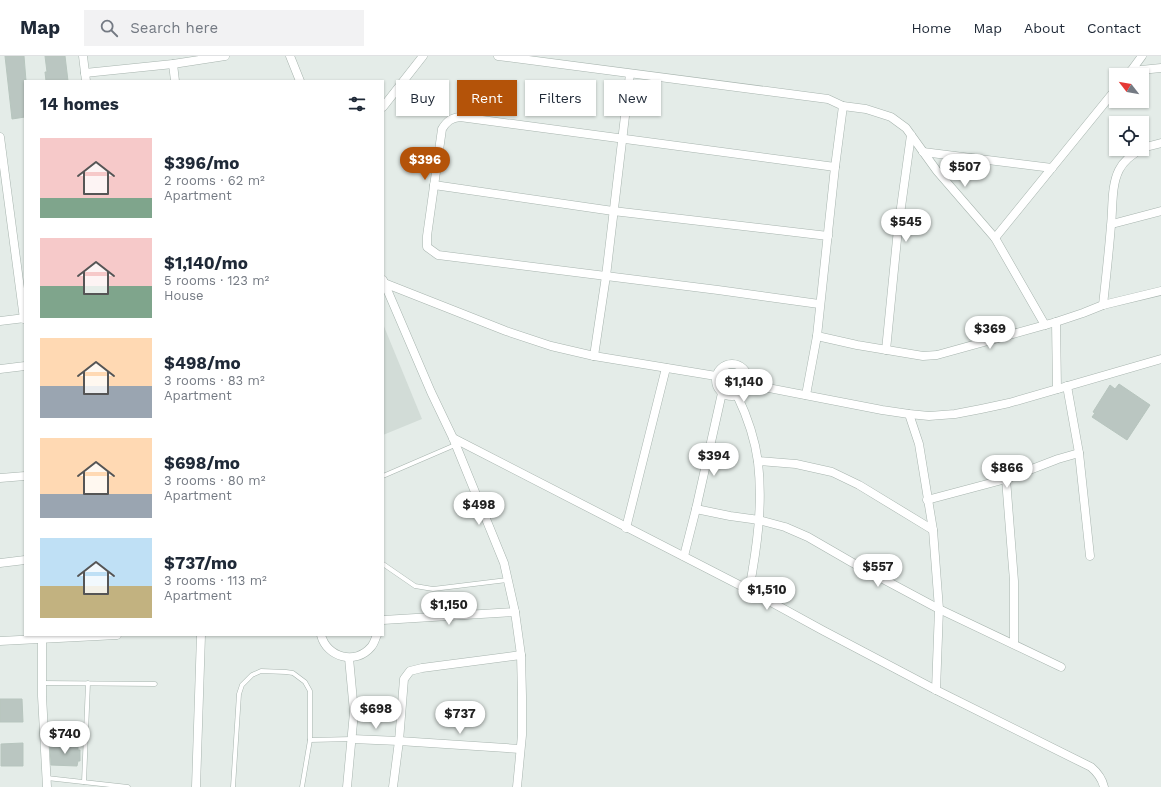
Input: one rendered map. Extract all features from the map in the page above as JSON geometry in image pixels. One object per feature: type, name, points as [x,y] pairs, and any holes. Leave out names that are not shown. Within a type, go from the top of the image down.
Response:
[{"type":"street","points":[[83,56],[86,77],[225,56]]},
{"type":"street","points":[[290,56],[300,80]]},
{"type":"street","points":[[384,106],[423,56]]},
{"type":"street","points":[[498,56],[828,99],[843,106],[866,109],[891,117],[906,128],[937,171],[995,238],[1045,325]]},
{"type":"street","points":[[1133,68],[1142,56]]},
{"type":"street","points":[[172,64],[175,80]]},
{"type":"street","points":[[1149,70],[1161,68]]},
{"type":"street","points":[[594,356],[606,276],[630,74]]},
{"type":"street","points":[[995,238],[1109,98]]},
{"type":"street","points":[[806,395],[817,336],[834,167],[843,106]]},
{"type":"street","points":[[820,304],[438,255],[427,247],[427,236],[442,129],[446,122],[452,118],[460,117],[834,167]]},
{"type":"street","points":[[886,350],[898,229],[911,135]]},
{"type":"street","points":[[0,138],[24,311]]},
{"type":"street","points":[[1149,147],[1161,143]]},
{"type":"street","points":[[923,152],[1052,168]]},
{"type":"street","points":[[1103,304],[1112,224],[1114,184],[1124,162],[1131,156]]},
{"type":"street","points":[[434,185],[613,210],[828,236]]},
{"type":"street","points":[[1112,224],[1161,211]]},
{"type":"street","points":[[384,281],[506,331],[551,346],[631,363],[716,376]]},
{"type":"street","points":[[384,281],[431,392],[454,441],[504,563],[515,612],[521,656],[522,696],[517,787]]},
{"type":"street","points":[[817,336],[923,356],[936,355],[1056,322],[1083,313],[1103,304],[1161,291]]},
{"type":"street","points":[[0,321],[24,318]]},
{"type":"street","points":[[1056,322],[1057,389]]},
{"type":"street","points":[[748,384],[909,414],[929,416],[961,413],[1009,402],[1161,359]]},
{"type":"street","points":[[730,364],[735,364],[740,366],[747,374],[748,384],[742,393],[732,396],[726,395],[716,384],[716,376],[720,369],[730,364]]},
{"type":"street","points":[[0,369],[24,366]]},
{"type":"street","points":[[626,528],[666,368]]},
{"type":"street","points":[[1067,386],[1079,453],[1090,556]]},
{"type":"street","points":[[684,556],[722,392]]},
{"type":"street","points":[[737,395],[752,435],[758,461],[760,490],[757,545],[749,590]]},
{"type":"street","points":[[909,414],[919,444],[932,530],[938,609],[936,690]]},
{"type":"street","points":[[454,441],[684,556],[936,690],[1091,767],[1102,779],[1104,787]]},
{"type":"street","points":[[928,500],[1006,479],[1058,459],[1079,453]]},
{"type":"street","points":[[758,461],[796,464],[832,472],[859,485],[932,530]]},
{"type":"street","points":[[0,478],[24,476]]},
{"type":"street","points":[[1006,479],[1014,581],[1014,644]]},
{"type":"street","points":[[696,509],[759,520],[784,527],[808,537],[938,609],[1061,667]]},
{"type":"street","points":[[0,563],[24,560]]},
{"type":"street","points":[[384,620],[515,612]]},
{"type":"street","points":[[0,641],[42,637],[80,636]]},
{"type":"street","points":[[196,787],[201,636]]},
{"type":"street","points":[[321,636],[322,641],[329,650],[338,656],[349,658],[362,655],[372,646],[377,636]]},
{"type":"street","points":[[42,637],[42,683],[47,787]]},
{"type":"street","points":[[393,787],[399,741],[404,679],[410,671],[422,668],[521,656]]},
{"type":"street","points":[[347,787],[354,712],[349,658]]},
{"type":"street","points":[[352,739],[520,749]]},
{"type":"lane","points":[[384,476],[454,441]]},
{"type":"lane","points":[[384,565],[415,586],[433,589],[508,580]]},
{"type":"lane","points":[[232,787],[239,694],[242,685],[252,675],[260,671],[293,673],[305,682],[310,691],[310,740],[302,787]]},
{"type":"lane","points":[[42,683],[155,684]]},
{"type":"lane","points":[[84,782],[88,683]]},
{"type":"lane","points":[[310,740],[352,739]]},
{"type":"lane","points":[[46,778],[128,787]]},
{"type":"shaded area","points":[[384,326],[422,419],[384,435]]},
{"type":"building","points":[[5,56],[24,56],[26,80],[24,80],[24,117],[12,119]]},
{"type":"building","points":[[45,56],[65,56],[68,80],[46,80],[45,72],[47,72]]},
{"type":"building","points":[[1119,384],[1150,405],[1127,440],[1092,417],[1095,413],[1093,412],[1110,385],[1115,389]]},
{"type":"building","points":[[0,699],[22,699],[23,722],[0,722]]},
{"type":"building","points":[[23,743],[23,766],[1,766],[1,744]]},
{"type":"building","points":[[78,745],[78,750],[80,750],[80,761],[78,761],[77,766],[51,765],[50,746]]}]
